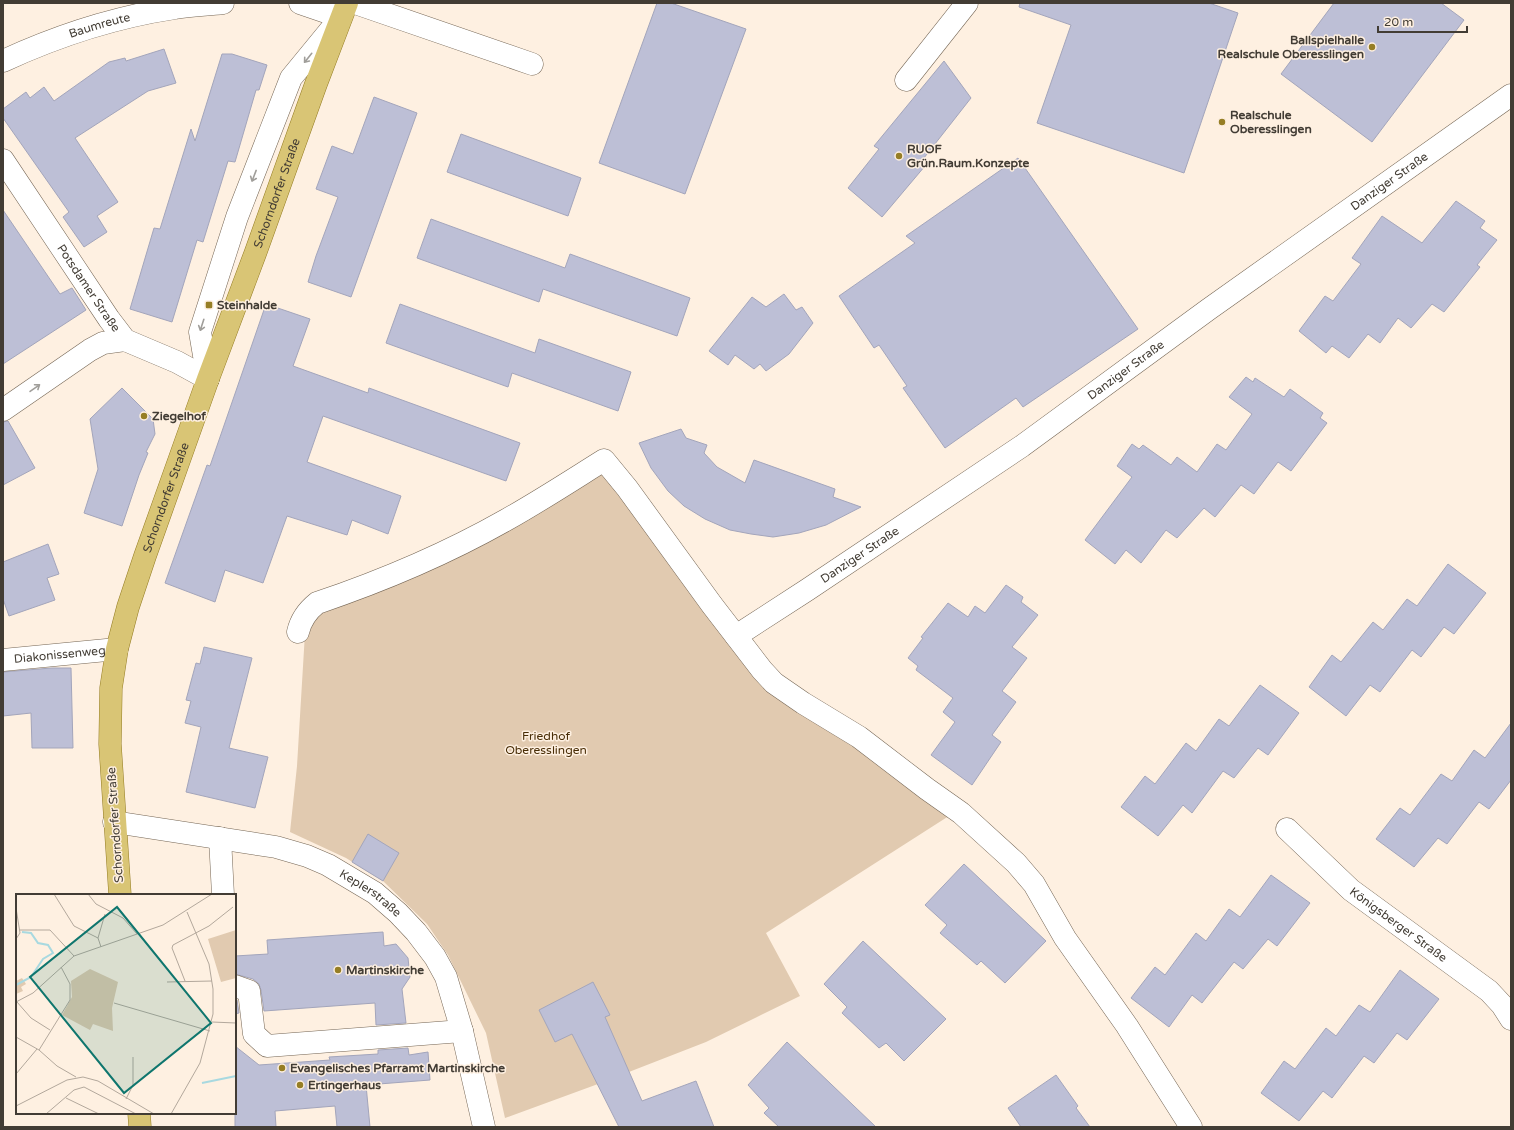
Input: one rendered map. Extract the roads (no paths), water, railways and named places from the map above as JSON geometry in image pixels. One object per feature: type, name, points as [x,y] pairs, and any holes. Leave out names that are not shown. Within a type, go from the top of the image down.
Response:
[{"type":"main road","name":"Schorndorfer Straße","points":[[120,894],[110,744],[111,688],[117,649],[128,608],[145,556],[208,378],[348,8]]},
{"type":"main road","points":[[139,1114],[140,1127]]},
{"type":"street","name":"Baumreute","points":[[3,61],[74,32],[122,18],[175,8],[224,3]]},
{"type":"street","points":[[300,3],[348,8],[532,64]]},
{"type":"street","points":[[906,80],[967,3]]},
{"type":"street","points":[[208,378],[200,332],[237,217],[292,78],[348,8]]},
{"type":"street","name":"Danziger Straße","points":[[736,636],[1022,446],[1209,309],[1511,96]]},
{"type":"street","name":"Potsdamer Straße","points":[[3,160],[109,319],[125,340],[177,362],[208,378]]},
{"type":"street","points":[[3,410],[90,350],[103,343],[125,340]]},
{"type":"street","points":[[298,632],[300,622],[308,610],[318,603],[394,574],[475,537],[547,496],[604,460],[627,488],[712,606],[762,670],[774,682],[803,703],[859,737],[927,789],[947,802],[976,826],[1016,863],[1034,884],[1065,938],[1127,1026],[1191,1127]]},
{"type":"street","name":"Diakonissenweg","points":[[3,660],[117,649]]},
{"type":"street","name":"Keplerstraße","points":[[114,822],[276,847],[307,856],[334,869],[375,894],[398,913],[416,932],[435,957],[446,977],[462,1031],[484,1127]]},
{"type":"street","name":"Königsberger Straße","points":[[1286,829],[1352,890],[1488,991],[1502,1005],[1511,1018]]},
{"type":"street","points":[[220,838],[223,894]]},
{"type":"street","points":[[236,986],[249,991],[254,1034],[267,1046],[462,1031]]},
{"type":"place","name":"Ballspielhalle Realschule Oberesslingen","points":[[1372,47]]},
{"type":"place","name":"Realschule Oberesslingen","points":[[1222,122]]},
{"type":"place","name":"RUOF Grün.Raum.Konzepte","points":[[899,156]]},
{"type":"place","name":"Steinhalde","points":[[209,305]]},
{"type":"place","name":"Ziegelhof","points":[[144,416]]},
{"type":"place","name":"Martinskirche","points":[[338,970]]},
{"type":"place","name":"Evangelisches Pfarramt Martinskirche","points":[[282,1068]]},
{"type":"place","name":"Ertingerhaus","points":[[300,1085]]},
{"type":"park label","name":"Friedhof Oberesslingen","points":[[546,743]]}]
